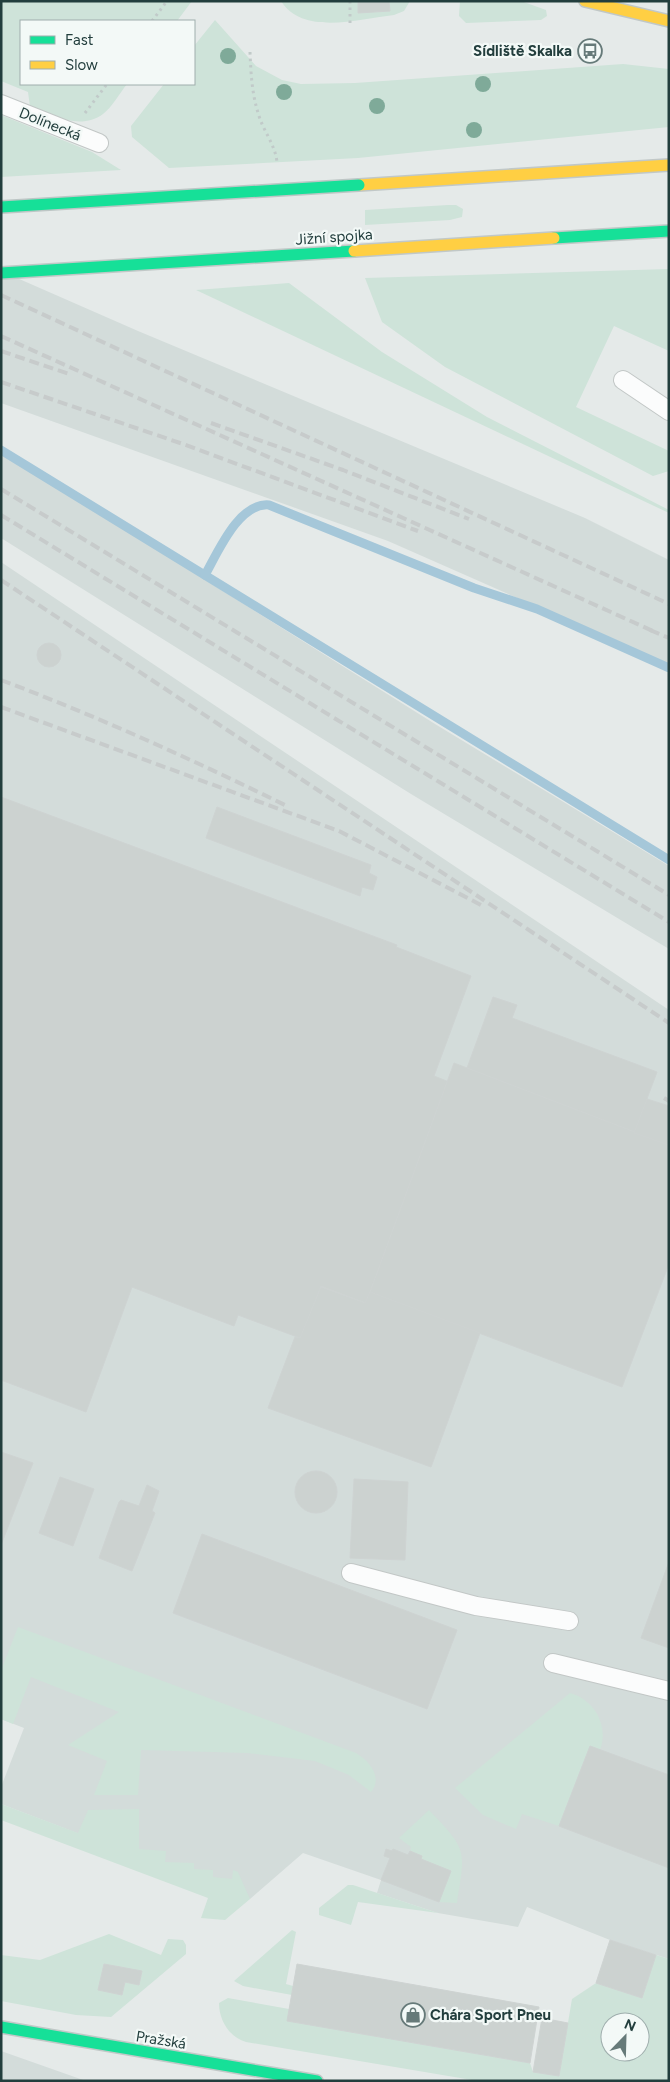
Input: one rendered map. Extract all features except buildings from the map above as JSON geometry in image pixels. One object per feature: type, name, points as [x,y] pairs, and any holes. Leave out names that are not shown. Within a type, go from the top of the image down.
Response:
[{"type":"main road","points":[[585,1],[669,21]]},
{"type":"main road","points":[[1,207],[669,165]]},
{"type":"main road","name":"Jižní spojka","points":[[1,274],[669,231]]},
{"type":"main road","name":"Pražská","points":[[1,2027],[317,2081]]},
{"type":"lane","name":"Dolínecká","points":[[1,104],[99,143]]},
{"type":"lane","points":[[623,380],[669,411]]},
{"type":"lane","points":[[351,1573],[476,1606],[569,1620]]},
{"type":"lane","points":[[554,1663],[669,1691]]},
{"type":"path","points":[[153,20],[167,1]]},
{"type":"path","points":[[350,1],[350,26]]},
{"type":"path","points":[[250,52],[251,91],[260,120],[276,156],[277,166]]},
{"type":"path","points":[[71,132],[106,85]]},
{"type":"shaded area","points":[[1,271],[138,331],[585,518],[669,560],[669,665],[388,541],[1,403]]},
{"type":"shaded area","points":[[1,452],[435,724],[669,866],[669,949],[411,794],[1,538]]},
{"type":"shaded area","points":[[1,562],[669,1010],[669,1959],[610,1940],[527,1907],[518,1927],[438,1913],[377,1893],[381,1880],[303,1853],[250,1899],[1,1804],[1,1787],[24,1728],[1,1719]]},
{"type":"shaded area","points":[[1,2051],[86,2081],[1,2081]]},
{"type":"green space","points":[[1,1],[192,1],[178,20],[20,20],[20,85],[126,85],[113,104],[103,114],[94,119],[85,121],[66,120],[30,107],[28,92],[1,81]]},
{"type":"green space","points":[[281,1],[358,1],[358,12],[390,11],[389,1],[410,1],[404,11],[394,15],[333,23],[303,19],[291,12]]},
{"type":"green space","points":[[460,1],[521,1],[546,10],[547,16],[541,20],[466,23],[459,16]]},
{"type":"green space","points":[[215,20],[256,66],[282,80],[301,84],[355,83],[623,64],[669,69],[669,127],[358,158],[169,168],[132,137],[131,126],[163,85],[195,85],[195,45]]},
{"type":"green space","points":[[1,115],[92,152],[121,170],[1,177]]},
{"type":"green space","points":[[456,205],[463,209],[462,217],[450,220],[365,225],[365,210]]},
{"type":"green space","points":[[669,269],[669,351],[614,326],[576,407],[669,451],[669,471],[653,476],[445,367],[382,322],[365,278]]},
{"type":"green space","points":[[289,283],[382,352],[487,417],[669,510],[669,513],[196,290]]},
{"type":"green space","points":[[18,1627],[356,1753],[366,1760],[373,1770],[376,1781],[374,1787],[371,1792],[349,1775],[315,1761],[247,1753],[141,1750],[138,1795],[94,1795],[107,1761],[68,1745],[119,1712],[31,1677],[13,1724],[1,1719],[1,1671]]},
{"type":"green space","points":[[570,1693],[579,1696],[593,1708],[598,1715],[603,1732],[600,1750],[590,1746],[559,1826],[522,1814],[516,1829],[483,1815],[455,1788]]},
{"type":"green space","points":[[1,1804],[78,1833],[88,1810],[139,1809],[139,1849],[166,1851],[165,1862],[194,1863],[194,1869],[213,1870],[213,1877],[232,1879],[233,1870],[238,1872],[250,1899],[225,1920],[201,1918],[208,1898],[1,1820]]},
{"type":"green space","points":[[429,1810],[451,1834],[461,1851],[462,1871],[457,1903],[439,1902],[450,1871],[421,1859],[421,1856],[410,1851],[411,1847],[399,1838]]},
{"type":"green space","points":[[348,1885],[438,1913],[358,1902],[351,1925],[319,1915],[319,1908]]},
{"type":"green space","points":[[292,1930],[296,1932],[286,1984],[293,1986],[292,1995],[243,1986],[234,1981]]},
{"type":"green space","points":[[109,1934],[161,1955],[168,1939],[183,1940],[186,1945],[186,1954],[111,2017],[76,2015],[1,2001],[1,1955],[40,1960]],"holes":[[[104,1964],[142,1972],[139,1985],[125,1982],[122,1995],[98,1990]]]},
{"type":"green space","points":[[656,1955],[669,1959],[669,2081],[478,2081],[246,2042],[230,2032],[223,2021],[219,2009],[219,2003],[228,1998],[289,2009],[288,2021],[530,2063],[533,2072],[559,2076],[572,1999],[596,1983],[642,1998]]},
{"type":"waterway","points":[[1,450],[669,860]]},
{"type":"waterway","points":[[205,575],[223,542],[239,520],[248,511],[258,506],[269,505],[474,588],[537,609],[669,668]]},
{"type":"railway","points":[[1,295],[669,604]]},
{"type":"railway","points":[[1,336],[655,632]]},
{"type":"railway","points":[[1,351],[72,375]]},
{"type":"railway","points":[[1,382],[183,444],[418,531]]},
{"type":"railway","points":[[211,423],[343,470],[469,519]]},
{"type":"railway","points":[[1,489],[669,895]]},
{"type":"railway","points":[[1,515],[669,922]]},
{"type":"railway","points":[[1,580],[669,1023]]},
{"type":"railway","points":[[650,630],[669,638]]},
{"type":"railway","points":[[1,680],[146,740],[287,806]]},
{"type":"railway","points":[[1,707],[339,831],[481,905]]},
{"type":"railway","points":[[664,1098],[669,1101]]},
{"type":"traffic: fast","points":[[1,207],[359,185]]},
{"type":"traffic: fast","points":[[554,238],[669,231]]},
{"type":"traffic: fast","points":[[1,273],[354,251]]},
{"type":"traffic: fast","points":[[1,2027],[317,2081]]},
{"type":"traffic: slow","points":[[585,1],[669,21]]},
{"type":"traffic: slow","points":[[359,185],[669,165]]},
{"type":"traffic: slow","points":[[354,251],[554,238]]},
{"type":"place","name":"Sídliště Skalka","points":[[590,51]]},
{"type":"place","name":"Chára Sport Pneu","points":[[413,2015]]}]
